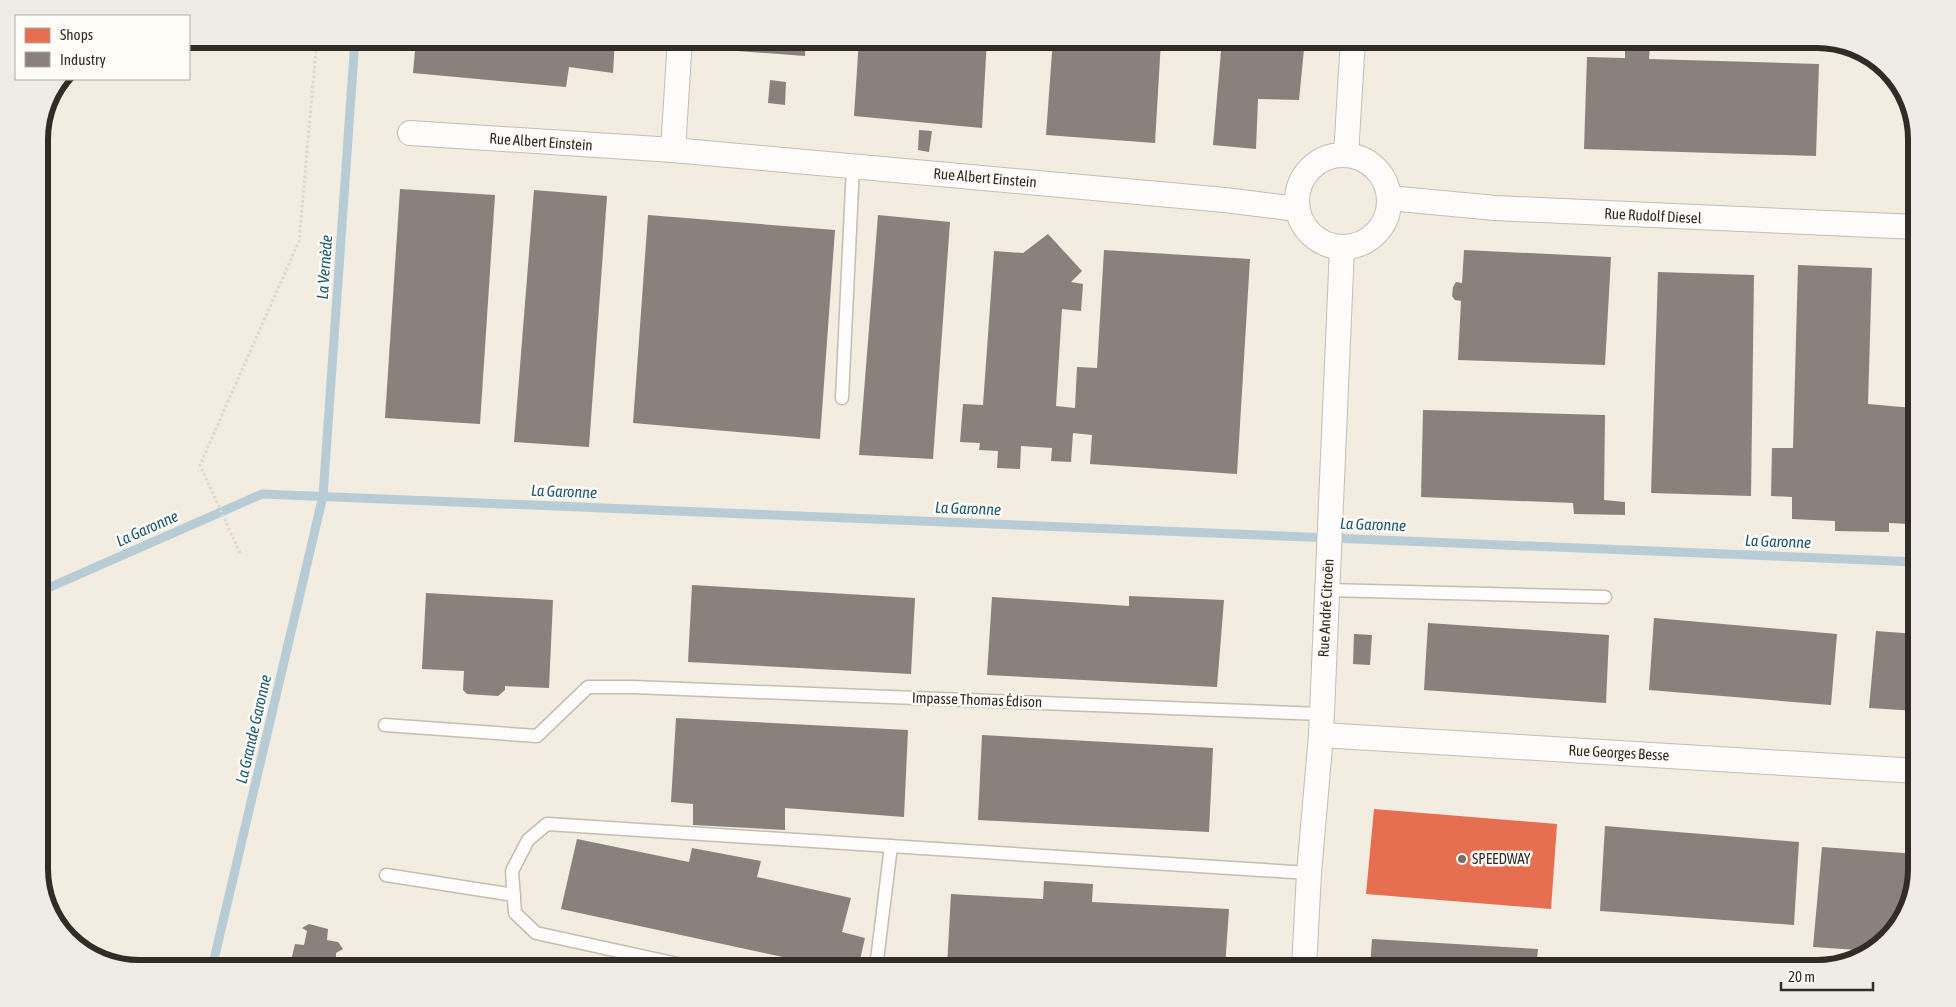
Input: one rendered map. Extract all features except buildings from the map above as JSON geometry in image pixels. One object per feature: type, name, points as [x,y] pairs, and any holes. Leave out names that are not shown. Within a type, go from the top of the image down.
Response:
[{"type":"street","points":[[672,150],[679,48]]},
{"type":"street","points":[[1346,155],[1352,48]]},
{"type":"street","name":"Rue Albert Einstein","points":[[410,133],[672,150],[1215,199],[1297,209]]},
{"type":"street","points":[[1346,155],[1357,157],[1377,170],[1386,185],[1389,198],[1389,208],[1376,234],[1363,243],[1342,248],[1327,244],[1310,234],[1301,220],[1297,209],[1301,182],[1310,168],[1333,156],[1346,155]]},
{"type":"street","name":"Rue Rudolf Diesel","points":[[1389,198],[1496,208],[1908,227]]},
{"type":"street","name":"Rue André Citroën","points":[[1304,960],[1309,872],[1321,724],[1342,248]]},
{"type":"street","name":"Rue Georges Besse","points":[[1321,724],[1908,770]]},
{"type":"lane","points":[[842,398],[853,166]]},
{"type":"lane","points":[[1327,590],[1604,597]]},
{"type":"lane","name":"Impasse Thomas Édison","points":[[386,725],[537,736],[588,687],[634,686],[1321,724]]},
{"type":"lane","points":[[659,960],[536,933],[515,914],[512,871],[528,840],[547,824],[1309,872]]},
{"type":"lane","points":[[877,960],[892,846]]},
{"type":"lane","points":[[386,875],[514,894]]},
{"type":"path","points":[[240,553],[200,465],[299,241],[316,48]]},
{"type":"waterway","name":"La Grande Garonne","points":[[214,960],[323,496],[354,48]]},
{"type":"waterway","name":"La Garonne","points":[[48,588],[262,494],[1908,562]]},
{"type":"place","name":"SPEEDWAY","points":[[1462,859]]},
{"type":"water label","name":"La Vernède","points":[[324,267]]}]
